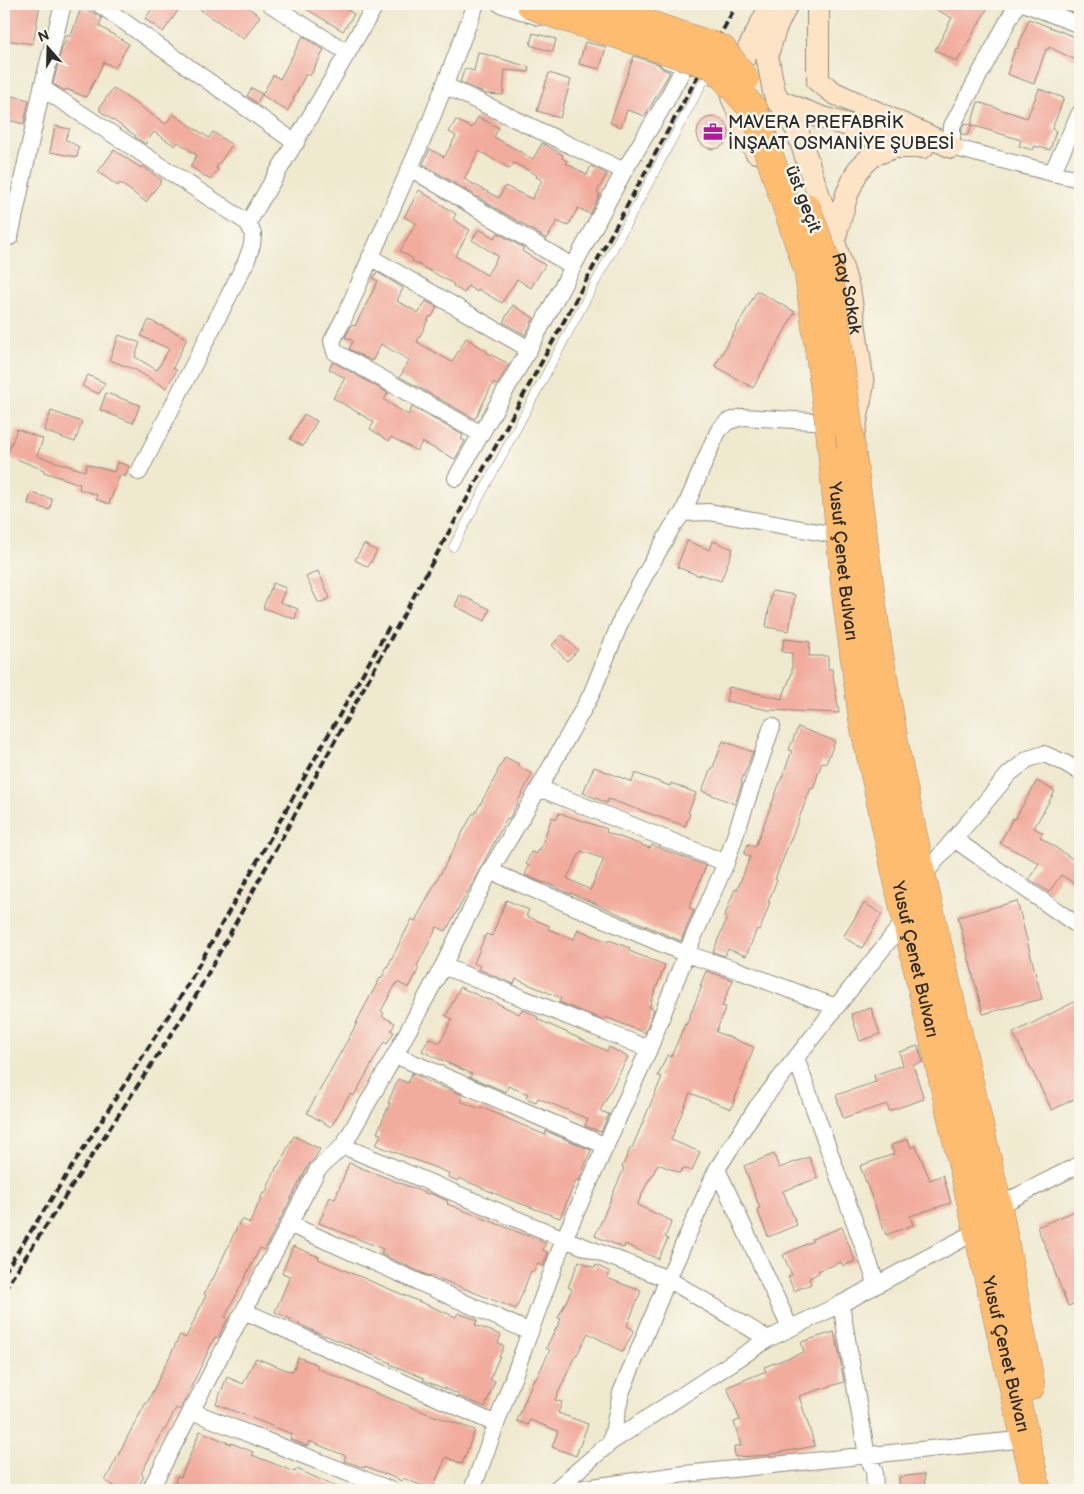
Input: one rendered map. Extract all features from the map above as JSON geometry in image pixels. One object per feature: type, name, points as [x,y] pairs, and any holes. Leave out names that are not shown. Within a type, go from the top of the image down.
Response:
[{"type":"highway","name":"Yusuf Çenet Bulvarı","points":[[530,4],[548,12],[714,66],[754,110],[808,270],[829,422],[851,638],[864,721],[906,919],[1037,1490]]},
{"type":"highway","name":"üst geçit","points":[[588,4],[722,49],[768,109],[828,266],[851,447]]},
{"type":"highway","name":"Yusuf Çenet Bulvarı","points":[[851,447],[885,689],[897,758],[922,876],[998,1206],[1051,1490]]},
{"type":"street","points":[[4,236],[10,237],[42,88],[64,4]]},
{"type":"street","points":[[99,4],[296,143]]},
{"type":"street","points":[[270,4],[348,53]]},
{"type":"street","points":[[248,224],[376,4]]},
{"type":"street","points":[[476,4],[446,86],[344,318],[332,341],[335,352],[481,434]]},
{"type":"street","points":[[456,478],[529,349],[624,171],[682,71],[682,65],[500,4]]},
{"type":"street","points":[[150,1490],[318,1169],[343,1146],[395,1056],[443,966],[490,871],[591,695],[623,616],[672,527],[683,513],[719,430],[727,422],[742,417],[829,422],[816,388],[796,255],[776,198],[729,90],[771,4]]},
{"type":"street","name":"Ray Sokak","points":[[787,4],[775,29],[767,55],[774,92],[797,130],[834,240],[850,296],[863,384],[851,447]]},
{"type":"street","points":[[818,4],[818,81],[834,93],[952,147],[1080,179]]},
{"type":"street","points":[[952,147],[952,126],[1017,4]]},
{"type":"street","points":[[1026,4],[1080,25]]},
{"type":"street","points":[[446,86],[624,171]]},
{"type":"street","points":[[42,88],[248,224],[253,234],[246,262],[139,472]]},
{"type":"street","points":[[729,90],[780,101],[820,117],[923,147]]},
{"type":"street","points":[[1052,173],[1080,113]]},
{"type":"street","points":[[834,240],[848,194],[858,170],[874,155],[894,147],[952,147]]},
{"type":"street","points":[[410,168],[572,266]]},
{"type":"street","points":[[370,257],[529,349]]},
{"type":"street","points":[[683,513],[709,512],[840,536]]},
{"type":"street","points":[[472,1490],[564,1239],[650,1049],[686,954],[726,863],[772,726]]},
{"type":"street","points":[[922,876],[1009,774],[1028,758],[1044,754],[1080,772]]},
{"type":"street","points":[[539,788],[726,863]]},
{"type":"street","points":[[954,839],[1080,927]]},
{"type":"street","points":[[490,871],[686,954],[737,970],[836,1007]]},
{"type":"street","points":[[611,1442],[621,1393],[668,1279],[717,1169],[757,1107],[906,919]]},
{"type":"street","points":[[443,966],[650,1049]]},
{"type":"street","points":[[395,1056],[606,1146]]},
{"type":"street","points":[[796,1058],[876,1285]]},
{"type":"street","points":[[343,1146],[564,1239],[668,1279],[768,1339]]},
{"type":"street","points":[[555,1490],[611,1442],[768,1339],[841,1304],[977,1231],[998,1206],[1080,1164]]},
{"type":"street","points":[[717,1169],[790,1328]]},
{"type":"street","points":[[289,1224],[530,1332]]},
{"type":"street","points":[[841,1304],[867,1456],[874,1470],[875,1490]]},
{"type":"street","points":[[244,1311],[496,1424]]},
{"type":"street","points":[[191,1411],[391,1490]]},
{"type":"street","points":[[571,1490],[685,1474],[1026,1438]]},
{"type":"lane","points":[[453,547],[702,84],[708,77],[729,90]]},
{"type":"building","points":[[4,4],[40,4],[33,44],[4,40]]},
{"type":"building","points":[[155,4],[174,4],[180,8],[163,32],[145,19]]},
{"type":"building","points":[[192,4],[243,4],[260,16],[244,39]]},
{"type":"building","points":[[298,4],[337,4],[354,14],[343,31]]},
{"type":"building","points":[[926,4],[990,4],[957,62],[935,50],[952,18]]},
{"type":"building","points":[[81,8],[102,18],[99,26],[129,44],[115,68],[104,62],[86,97],[66,89],[65,91],[53,84],[62,48],[68,35],[71,36]]},
{"type":"building","points":[[1029,19],[1080,39],[1080,62],[1049,47],[1048,50],[1046,49],[1034,84],[1007,74],[1015,49],[1017,49]]},
{"type":"building","points":[[533,33],[556,39],[553,52],[530,45]]},
{"type":"building","points":[[303,36],[324,50],[310,76],[306,74],[287,111],[262,95],[273,75],[280,79]]},
{"type":"building","points":[[585,42],[606,47],[600,69],[579,64]]},
{"type":"building","points":[[478,52],[529,67],[528,72],[505,70],[503,95],[486,94],[460,82],[465,68],[474,71]]},
{"type":"building","points":[[634,56],[658,64],[670,72],[645,116],[627,110],[621,127],[610,123]]},
{"type":"building","points":[[549,73],[571,80],[560,118],[537,111]]},
{"type":"building","points":[[113,88],[166,124],[173,114],[209,138],[213,132],[232,145],[210,180],[190,166],[197,155],[178,142],[175,146],[154,132],[145,144],[100,111],[100,107]]},
{"type":"building","points":[[252,88],[262,94],[257,103],[247,96]]},
{"type":"building","points":[[1039,89],[1064,98],[1052,129],[1056,131],[1050,150],[1035,146],[1033,150],[1019,146],[1021,141],[1018,139],[971,125],[978,102],[1027,118]]},
{"type":"building","points":[[4,94],[29,100],[24,124],[4,119]]},
{"type":"building","points":[[478,117],[499,128],[494,137],[533,159],[542,143],[563,155],[562,158],[567,161],[566,163],[587,175],[591,166],[607,174],[597,192],[600,194],[590,214],[578,208],[568,226],[557,221],[547,239],[423,164],[430,149],[445,156],[456,136],[449,132],[456,120],[472,128]],"holes":[[[479,151],[510,169],[514,163],[537,175],[536,177],[542,180],[532,199],[505,186],[499,198],[464,179]]]},
{"type":"building","name":"MAVERA PREFABRİK İNŞAAT OSMANİYE ŞUBESİ","points":[[713,117],[719,118],[724,122],[728,127],[728,139],[724,144],[719,148],[713,149],[707,148],[702,144],[698,139],[697,133],[698,127],[702,122],[707,118]]},
{"type":"building","points":[[965,123],[972,126],[967,136],[962,134],[962,128]]},
{"type":"building","points":[[55,126],[70,129],[65,139],[79,147],[77,157],[50,152]]},
{"type":"building","points":[[114,150],[162,180],[146,202],[120,183],[118,186],[98,172]]},
{"type":"building","points":[[419,190],[456,214],[453,219],[470,230],[455,256],[487,275],[498,256],[472,240],[479,229],[494,238],[498,233],[523,248],[522,251],[545,265],[531,288],[517,279],[502,303],[478,289],[477,292],[468,286],[464,293],[453,286],[454,284],[412,261],[413,259],[400,251],[416,223],[404,217]]},
{"type":"building","points":[[377,272],[403,288],[397,301],[419,313],[426,301],[437,307],[432,317],[430,316],[417,342],[452,362],[466,338],[486,352],[509,364],[497,385],[493,383],[475,419],[400,377],[409,360],[381,344],[372,361],[349,349],[353,341],[345,337],[352,325],[355,326],[378,281],[373,278]]},
{"type":"building","points":[[757,291],[795,312],[753,388],[715,366]]},
{"type":"building","points":[[513,305],[534,318],[525,335],[503,322]]},
{"type":"building","points":[[149,320],[187,338],[173,368],[177,370],[166,388],[134,369],[109,360],[119,335],[140,343],[135,357],[157,370],[169,349],[141,336]]},
{"type":"building","points":[[333,362],[388,393],[384,400],[408,415],[412,407],[463,435],[461,439],[465,441],[455,459],[422,442],[417,451],[391,437],[389,441],[370,429],[374,422],[333,398],[345,378],[329,369]]},
{"type":"building","points":[[88,375],[105,383],[99,394],[82,386]]},
{"type":"building","points":[[106,393],[140,405],[133,423],[100,410]]},
{"type":"building","points":[[51,411],[82,422],[75,442],[44,431]]},
{"type":"building","points":[[304,414],[317,421],[303,446],[290,439]]},
{"type":"building","points":[[17,429],[43,439],[37,456],[85,471],[87,464],[114,472],[117,462],[129,466],[125,477],[120,475],[109,504],[96,499],[97,495],[79,489],[80,484],[44,472],[44,470],[7,455]]},
{"type":"building","points":[[31,493],[52,499],[50,510],[28,504]]},
{"type":"building","points":[[687,541],[710,550],[713,541],[733,549],[721,581],[700,574],[700,576],[677,567]]},
{"type":"building","points":[[364,544],[377,551],[368,567],[355,560]]},
{"type":"building","points":[[318,571],[330,598],[322,602],[318,602],[306,577]]},
{"type":"building","points":[[273,583],[286,588],[280,602],[298,609],[295,619],[263,608]]},
{"type":"building","points":[[772,591],[795,595],[789,631],[766,627]]},
{"type":"building","points":[[460,595],[490,609],[485,621],[455,606]]},
{"type":"building","points":[[562,635],[578,650],[567,661],[552,645]]},
{"type":"building","points":[[784,639],[810,642],[809,656],[828,656],[828,669],[832,669],[839,713],[768,710],[726,701],[729,687],[782,699],[792,673],[792,653],[782,652]]},
{"type":"building","points":[[798,727],[835,741],[826,764],[822,762],[813,789],[811,788],[775,879],[777,880],[760,930],[757,929],[746,956],[728,949],[725,956],[713,952],[727,918],[724,917],[750,857],[744,854],[748,844],[755,847],[792,751],[789,750]]},
{"type":"building","points":[[723,741],[753,752],[741,782],[735,804],[702,791]]},
{"type":"building","points":[[505,757],[519,764],[518,766],[532,774],[446,931],[437,927],[417,966],[419,968],[409,988],[397,982],[381,1011],[384,1013],[382,1016],[395,1023],[391,1031],[394,1032],[387,1044],[384,1042],[354,1096],[350,1094],[331,1127],[307,1113],[412,919],[415,921]]},
{"type":"building","points":[[594,767],[632,782],[635,773],[670,786],[671,783],[696,793],[685,826],[608,799],[607,803],[583,793]]},
{"type":"building","points":[[1037,781],[1055,791],[1034,828],[1043,833],[1040,837],[1080,864],[1080,887],[1061,875],[1049,892],[1029,879],[1039,863],[1000,843],[1013,818],[1015,819]]},
{"type":"building","points":[[559,813],[607,829],[606,832],[650,848],[652,845],[706,866],[689,908],[694,910],[681,941],[525,875],[529,866],[526,864],[531,852],[537,854],[552,817],[557,819]],"holes":[[[581,851],[604,859],[590,890],[567,878]]]},
{"type":"building","points":[[506,900],[529,910],[526,916],[550,926],[548,929],[574,939],[578,929],[608,942],[609,940],[630,948],[629,951],[665,965],[649,1007],[654,1009],[645,1033],[605,1017],[604,1020],[559,1002],[561,998],[516,979],[514,984],[478,969],[480,966],[474,963],[486,934],[492,936]]},
{"type":"building","points":[[1017,901],[1042,999],[983,1014],[958,917]]},
{"type":"building","points":[[864,903],[882,914],[862,948],[843,937]]},
{"type":"building","points":[[706,971],[733,980],[722,1006],[726,1007],[716,1032],[754,1047],[731,1109],[690,1093],[671,1140],[700,1152],[692,1171],[683,1168],[680,1173],[658,1164],[637,1205],[672,1221],[665,1237],[668,1239],[658,1259],[625,1244],[624,1248],[595,1236],[624,1168],[622,1167],[662,1077],[658,1076],[667,1055],[671,1057],[686,1025]]},
{"type":"building","points":[[460,987],[519,1014],[522,1009],[538,1017],[537,1019],[607,1051],[609,1047],[628,1057],[600,1111],[609,1114],[601,1132],[585,1126],[588,1119],[538,1098],[536,1102],[526,1098],[528,1094],[508,1086],[506,1092],[470,1077],[472,1074],[422,1051],[429,1038],[440,1043],[452,1019],[446,1016]]},
{"type":"building","points":[[1080,999],[1080,1096],[1052,1110],[1013,1033]]},
{"type":"building","points":[[871,1008],[880,1034],[860,1041],[851,1014]]},
{"type":"building","points":[[918,1046],[923,1062],[913,1065],[924,1099],[889,1111],[887,1104],[843,1118],[836,1095],[876,1082],[874,1075],[903,1065],[899,1052]]},
{"type":"building","points":[[412,1073],[424,1080],[463,1095],[460,1101],[480,1109],[481,1107],[545,1135],[546,1131],[591,1150],[579,1181],[576,1180],[560,1218],[459,1178],[458,1181],[448,1177],[449,1173],[376,1145],[381,1134],[377,1133],[398,1079],[408,1083]]},
{"type":"building","points":[[294,1136],[320,1149],[309,1164],[264,1250],[260,1248],[225,1317],[228,1318],[218,1338],[215,1337],[180,1410],[176,1408],[164,1429],[141,1474],[144,1476],[136,1490],[122,1490],[105,1481],[147,1403],[180,1335],[186,1338],[206,1295],[204,1294],[241,1219],[250,1223],[263,1193],[265,1194],[277,1166]]},
{"type":"building","points":[[908,1139],[911,1148],[916,1146],[930,1180],[943,1175],[951,1203],[910,1216],[913,1225],[886,1235],[860,1166],[894,1154],[891,1145]]},
{"type":"building","points":[[774,1154],[779,1168],[809,1157],[818,1178],[783,1191],[797,1225],[768,1237],[757,1209],[760,1208],[744,1166]]},
{"type":"building","points":[[349,1163],[429,1193],[448,1201],[447,1204],[546,1243],[543,1250],[548,1253],[543,1266],[537,1264],[534,1272],[531,1271],[516,1309],[429,1276],[381,1254],[383,1249],[319,1223],[330,1197],[335,1199]]},
{"type":"building","points":[[1080,1209],[1080,1302],[1068,1306],[1037,1227]]},
{"type":"building","points":[[842,1227],[855,1261],[843,1266],[841,1262],[818,1271],[819,1273],[809,1278],[811,1284],[794,1291],[788,1277],[792,1275],[783,1255],[813,1241],[812,1239]]},
{"type":"building","points":[[293,1246],[319,1257],[318,1259],[456,1317],[458,1313],[477,1320],[475,1325],[501,1335],[498,1343],[504,1346],[490,1379],[495,1381],[485,1407],[275,1312],[290,1276],[282,1273]]},
{"type":"building","points":[[579,1261],[595,1268],[596,1265],[610,1272],[607,1278],[641,1291],[627,1326],[634,1330],[623,1352],[588,1333],[555,1400],[562,1402],[558,1413],[588,1424],[576,1456],[552,1447],[558,1431],[530,1420],[528,1425],[517,1421],[534,1378],[536,1379],[550,1350],[546,1348],[561,1319],[558,1318],[572,1289],[568,1287]]},
{"type":"building","points":[[834,1332],[844,1382],[799,1396],[815,1446],[770,1455],[735,1457],[734,1446],[741,1446],[734,1422],[740,1420],[727,1387],[766,1371],[764,1367],[804,1352],[801,1342]]},
{"type":"building","points":[[298,1357],[318,1365],[317,1368],[354,1384],[426,1413],[475,1430],[462,1464],[446,1457],[432,1490],[403,1478],[402,1481],[365,1466],[364,1468],[344,1461],[346,1456],[309,1441],[307,1446],[290,1439],[292,1434],[216,1404],[227,1377],[243,1384],[256,1358],[293,1371]]},
{"type":"building","points":[[200,1431],[253,1452],[252,1455],[295,1472],[297,1469],[343,1490],[173,1490],[177,1476],[181,1477]]},
{"type":"building","points":[[924,1474],[925,1490],[900,1490],[899,1477]]},
{"type":"railway","points":[[4,1290],[193,1001],[737,4]]},
{"type":"railway","points":[[691,74],[711,36]]},
{"type":"railway","points":[[4,1273],[183,993],[389,627]]},
{"type":"place","name":"MAVERA PREFABRİK İNŞAAT OSMANİYE ŞUBESİ","points":[[713,132]]}]
